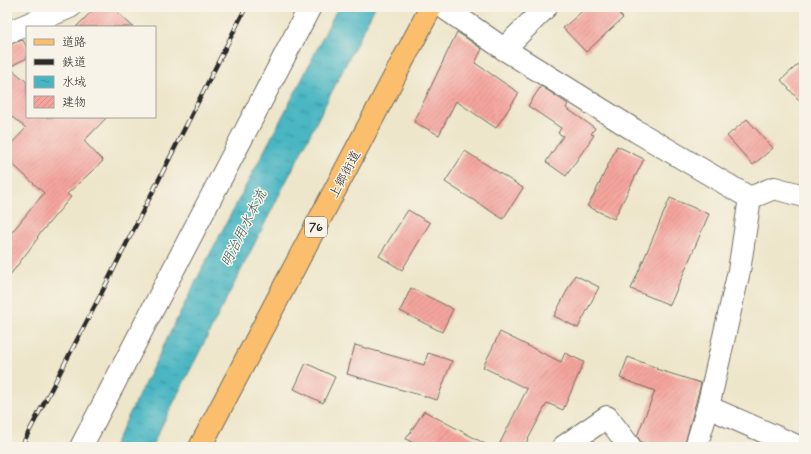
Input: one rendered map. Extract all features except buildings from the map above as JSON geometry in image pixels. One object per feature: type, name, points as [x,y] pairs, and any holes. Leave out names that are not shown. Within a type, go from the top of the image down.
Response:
[{"type":"main road","name":"上郷街道","points":[[200,447],[431,7]]},
{"type":"street","points":[[7,33],[70,7]]},
{"type":"street","points":[[81,447],[310,7]]},
{"type":"street","points":[[443,7],[504,49],[636,131],[750,198]]},
{"type":"street","points":[[504,49],[546,7]]},
{"type":"street","points":[[750,198],[774,188],[804,196]]},
{"type":"street","points":[[696,447],[708,407],[739,271],[750,198]]},
{"type":"street","points":[[708,407],[799,447]]},
{"type":"street","points":[[563,447],[607,417],[630,447]]},
{"type":"water","name":"明治用水本流","points":[[338,7],[375,7],[151,447],[113,447],[202,269],[301,81]]},
{"type":"railway","points":[[21,447],[100,296],[246,7]]}]
